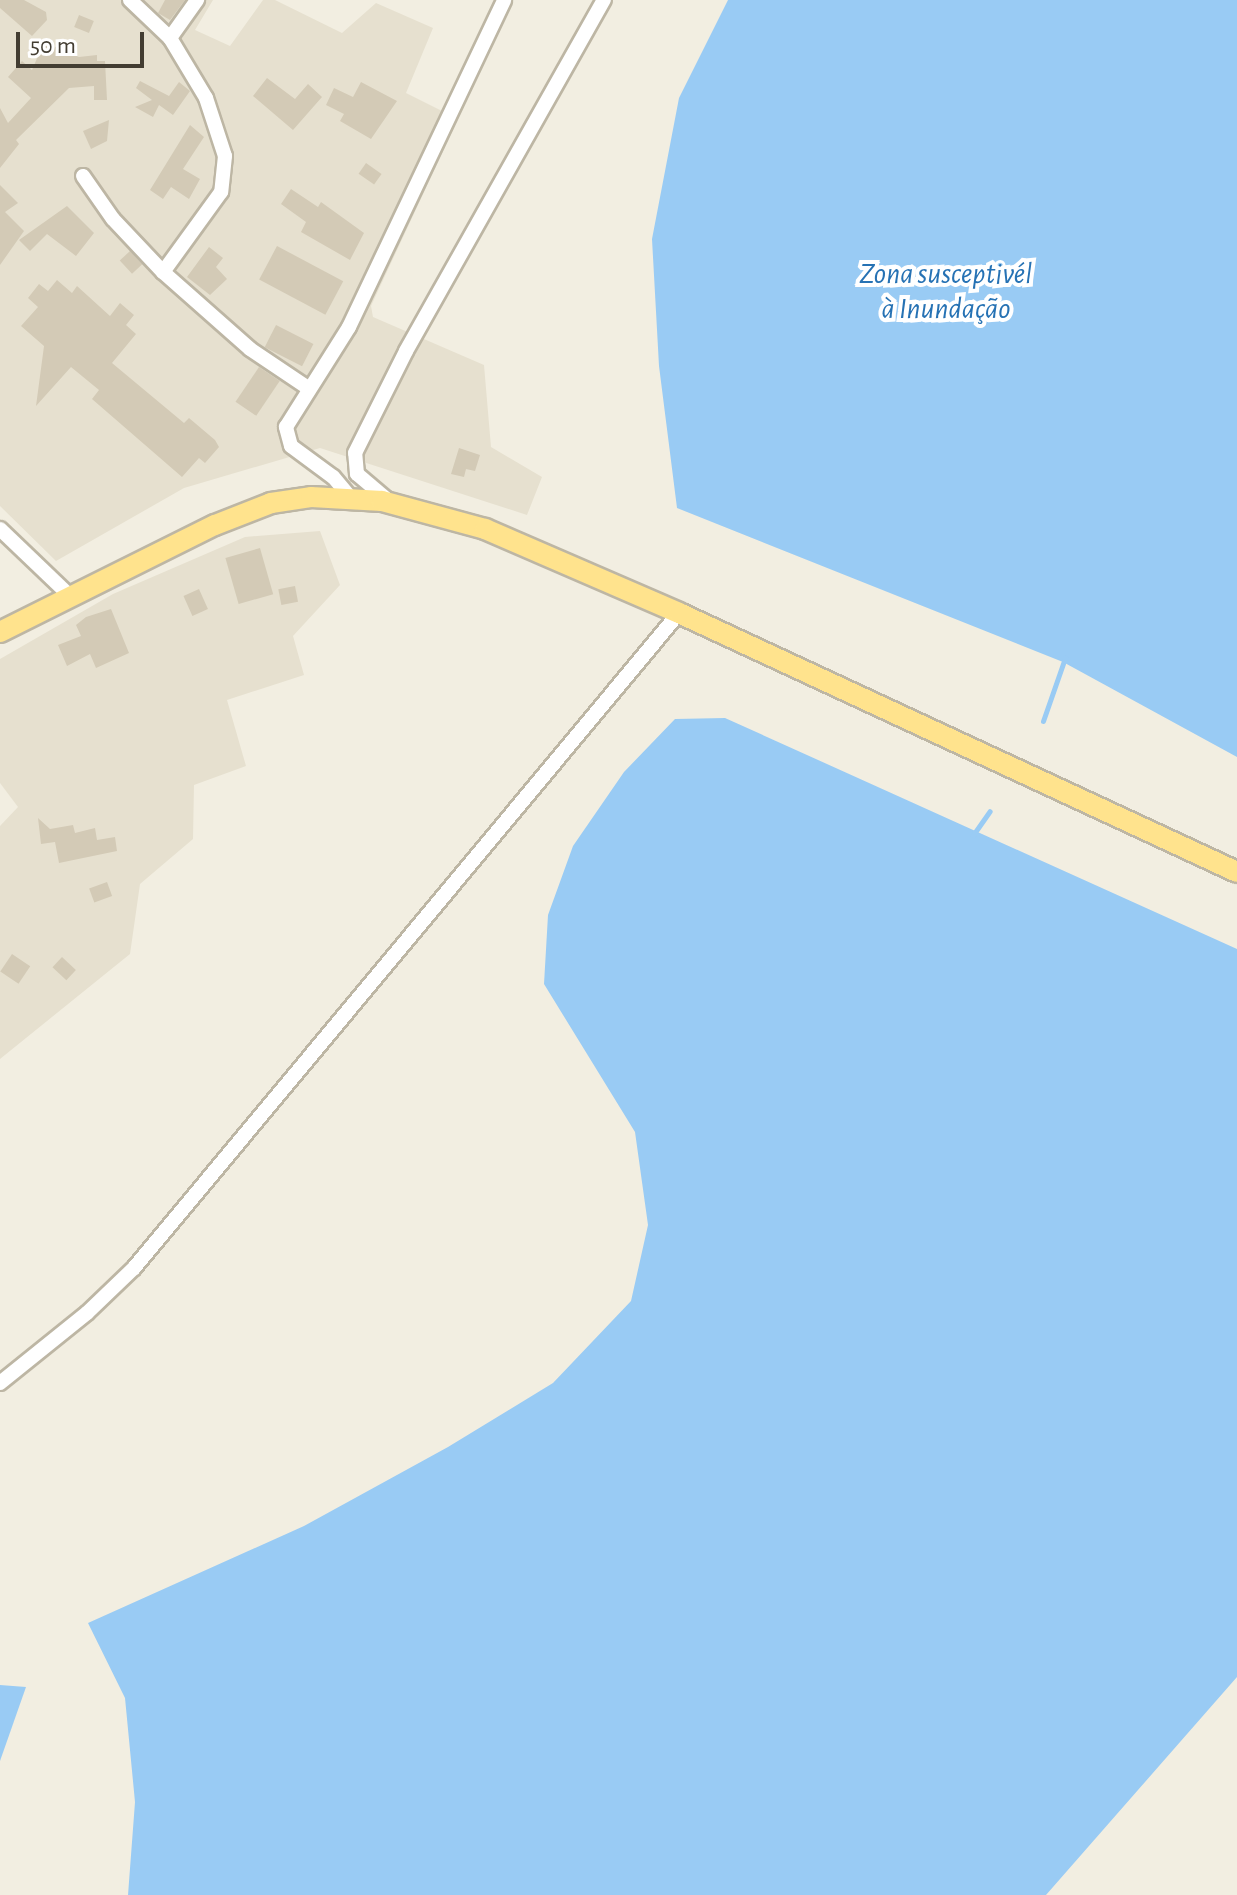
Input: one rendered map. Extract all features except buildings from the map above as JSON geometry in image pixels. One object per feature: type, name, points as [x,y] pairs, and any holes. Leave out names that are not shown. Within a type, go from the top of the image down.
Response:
[{"type":"main road","points":[[0,632],[69,595],[271,503],[350,497],[393,504],[485,529],[679,613],[1237,872]]},
{"type":"street","points":[[130,0],[170,38],[206,98],[225,156],[225,179],[206,215],[163,272]]},
{"type":"street","points":[[170,38],[197,0]]},
{"type":"street","points":[[350,497],[285,438],[286,427],[349,327],[504,0]]},
{"type":"street","points":[[393,504],[357,474],[355,453],[406,351],[604,0]]},
{"type":"street","points":[[83,176],[113,219],[163,272],[250,349],[308,388]]},
{"type":"street","points":[[0,529],[69,595]]},
{"type":"street","points":[[0,1383],[87,1313],[134,1268],[679,613]]},
{"type":"shaded area","points":[[0,0],[213,0],[195,30],[230,46],[263,0],[275,0],[342,33],[376,3],[433,28],[406,93],[458,119],[371,306],[373,317],[484,365],[491,447],[542,477],[527,515],[320,448],[184,488],[56,561],[0,506]]},
{"type":"shaded area","points":[[320,531],[340,585],[293,636],[304,675],[227,700],[246,766],[194,785],[193,839],[140,884],[130,954],[0,1059],[0,826],[18,807],[0,783],[0,659],[113,594],[245,537]]},
{"type":"water","name":"Zona susceptivél à Inundação","points":[[728,0],[1237,0],[1237,757],[1063,662],[677,508],[659,366],[652,239],[679,98]]},
{"type":"water","points":[[725,718],[1237,949],[1237,1677],[1046,1895],[128,1895],[135,1802],[125,1698],[88,1623],[304,1526],[448,1447],[553,1383],[631,1301],[648,1225],[635,1132],[544,984],[548,915],[573,846],[624,772],[675,719]]},
{"type":"water","points":[[0,1685],[26,1687],[0,1761]]},
{"type":"waterway","points":[[1043,721],[1065,658]]},
{"type":"waterway","points":[[973,835],[990,811]]}]
